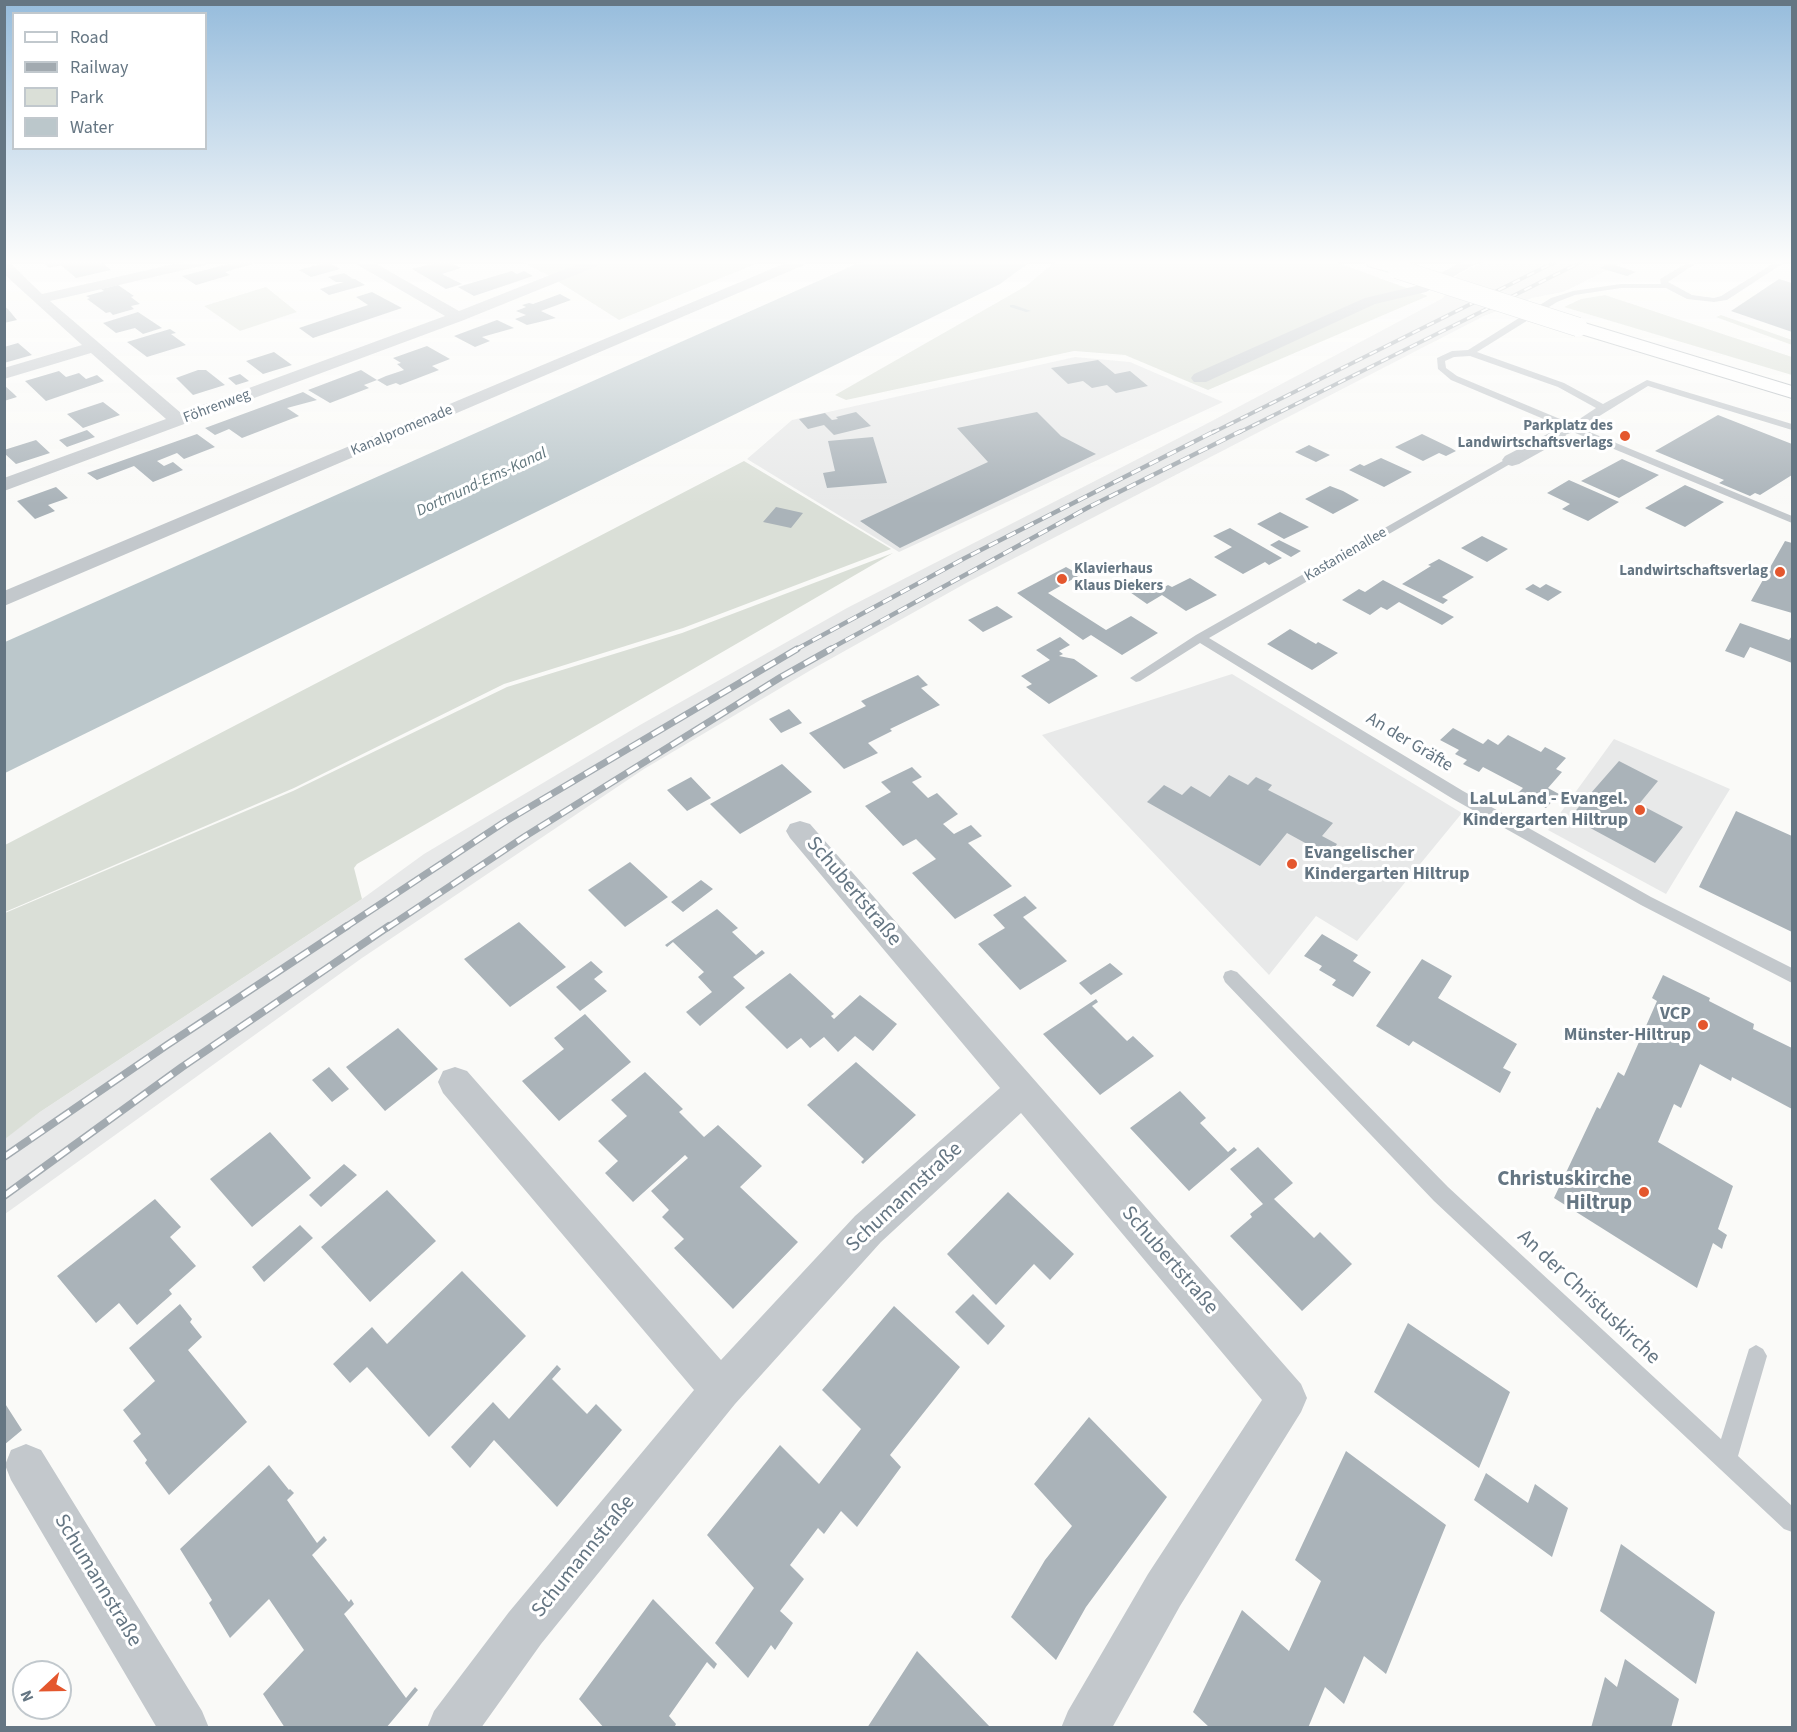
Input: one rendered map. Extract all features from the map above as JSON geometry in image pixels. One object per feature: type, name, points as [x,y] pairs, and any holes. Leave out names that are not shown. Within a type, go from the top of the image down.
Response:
[{"type":"main road","points":[[1630,343],[1792,392]]},
{"type":"street","points":[[88,343],[179,421]]},
{"type":"street","name":"Föhrenweg","points":[[4,484],[389,343]]},
{"type":"street","name":"Kanalpromenade","points":[[4,599],[608,343]]},
{"type":"street","points":[[1200,378],[1278,343]]},
{"type":"street","points":[[4,374],[93,347]]},
{"type":"street","name":"Kastanienallee","points":[[1512,460],[1565,431]]},
{"type":"street","name":"Schubertstraße","points":[[800,831],[1287,1398],[1164,1590],[1085,1728]]},
{"type":"street","points":[[456,1082],[721,1390]]},
{"type":"street","name":"Schumannstraße","points":[[451,1728],[525,1628],[721,1390],[868,1229],[1022,1090]]},
{"type":"street","name":"Schumannstraße","points":[[27,1465],[186,1728]]},
{"type":"lane","points":[[1470,353],[1486,343]]},
{"type":"lane","points":[[1603,408],[1561,385],[1487,357],[1470,353],[1452,354],[1440,360],[1442,369],[1454,378],[1565,431],[1792,520]]},
{"type":"lane","points":[[1565,431],[1647,383],[1792,428]]},
{"type":"lane","name":"Kastanienallee","points":[[1136,678],[1200,638],[1512,460]]},
{"type":"lane","name":"An der Gräfte","points":[[1200,638],[1458,795],[1646,901],[1792,976]]},
{"type":"lane","name":"An der Christuskirche","points":[[1232,977],[1441,1194],[1792,1521]]},
{"type":"lane","points":[[1726,1459],[1756,1356]]},
{"type":"shaded area","points":[[1359,343],[1432,343],[968,582],[816,667],[644,769],[362,958],[5,1214],[4,1139],[40,1112],[362,899],[424,854],[640,725],[847,608],[1210,422]]},
{"type":"shaded area","points":[[1075,357],[1130,362],[1223,402],[899,552],[747,459],[792,420]]},
{"type":"shaded area","name":"Evangelischer Kindergarten Hiltrup","points":[[1232,674],[1462,813],[1357,941],[1316,916],[1269,975],[1042,735]]},
{"type":"shaded area","name":"LaLuLand - Evangel. Kindergarten Hiltrup","points":[[1614,739],[1730,789],[1666,894],[1548,830]]},
{"type":"green space","points":[[926,343],[1318,343],[1208,390],[1125,355],[1074,351],[846,400],[835,395]]},
{"type":"green space","points":[[1684,343],[1749,343],[1792,357],[1792,375]]},
{"type":"green space","points":[[744,461],[891,549],[683,628],[504,684],[294,788],[5,912],[5,845]]},
{"type":"green space","points":[[893,553],[357,864],[354,868],[362,899],[40,1112],[5,1139],[5,913],[293,791],[507,687],[682,633]]},
{"type":"water","name":"Dortmund-Ems-Kanal","points":[[679,343],[880,343],[5,773],[5,642]]},
{"type":"building","points":[[18,343],[32,355],[4,363],[4,347]]},
{"type":"building","points":[[128,343],[183,343],[186,345],[147,357]]},
{"type":"building","points":[[467,343],[485,343],[475,347]]},
{"type":"building","points":[[427,346],[450,359],[432,366],[439,370],[400,385],[396,383],[387,386],[377,380],[404,370],[397,364],[401,363],[393,358]]},
{"type":"building","points":[[274,352],[292,365],[263,374],[246,361]]},
{"type":"building","points":[[1098,360],[1115,374],[1130,371],[1148,386],[1116,393],[1107,385],[1092,388],[1083,381],[1068,384],[1051,368]]},
{"type":"building","points":[[198,370],[206,370],[225,385],[193,395],[176,378]]},
{"type":"building","points":[[361,370],[377,380],[364,385],[369,388],[330,403],[308,390]]},
{"type":"building","points":[[59,371],[66,377],[79,373],[86,379],[97,375],[104,381],[46,401],[25,381]]},
{"type":"building","points":[[240,374],[249,381],[236,385],[228,378]]},
{"type":"building","points":[[4,385],[14,394],[17,397],[4,401]]},
{"type":"building","points":[[303,392],[317,400],[287,408],[299,416],[242,438],[229,429],[215,435],[205,428]]},
{"type":"building","points":[[103,402],[120,415],[83,428],[67,414]]},
{"type":"building","points":[[856,412],[871,426],[834,435],[824,425],[808,429],[799,419],[825,413],[832,420]]},
{"type":"building","points":[[1037,412],[1061,436],[1096,454],[900,548],[860,521],[988,462],[957,428]]},
{"type":"building","points":[[1718,415],[1792,444],[1792,475],[1760,495],[1755,493],[1750,496],[1719,483],[1724,480],[1655,451]]},
{"type":"building","points":[[87,430],[95,437],[67,447],[59,440]]},
{"type":"building","points":[[197,434],[215,447],[184,459],[177,453],[157,461],[164,466],[173,462],[183,470],[153,482],[134,466],[97,480],[87,473]]},
{"type":"building","points":[[1422,434],[1456,451],[1446,456],[1439,453],[1423,461],[1395,447]]},
{"type":"building","points":[[873,437],[887,483],[827,488],[823,473],[835,471],[828,441]]},
{"type":"building","points":[[36,440],[50,453],[16,464],[4,453],[4,450]]},
{"type":"building","points":[[1309,445],[1330,455],[1316,462],[1295,452]]},
{"type":"building","points":[[1381,458],[1412,472],[1384,487],[1349,470],[1360,464],[1364,466]]},
{"type":"building","points":[[1622,459],[1659,475],[1619,498],[1581,481]]},
{"type":"building","points":[[1569,480],[1619,502],[1588,521],[1562,509],[1570,504],[1547,493]]},
{"type":"building","points":[[1685,485],[1724,502],[1685,527],[1645,508]]},
{"type":"building","points":[[1330,486],[1359,500],[1333,514],[1305,499]]},
{"type":"building","points":[[56,487],[68,498],[48,505],[55,511],[35,519],[17,501]]},
{"type":"building","points":[[776,507],[803,513],[791,528],[763,522]]},
{"type":"building","points":[[1280,512],[1309,527],[1284,539],[1257,524]]},
{"type":"building","points":[[1230,528],[1282,558],[1269,565],[1265,562],[1243,574],[1214,557],[1232,547],[1213,536]]},
{"type":"building","points":[[1482,536],[1508,549],[1487,562],[1461,548]]},
{"type":"building","points":[[1279,540],[1301,551],[1291,557],[1270,545]]},
{"type":"building","name":"Landwirtschaftsverlag","points":[[1785,541],[1792,543],[1792,613],[1751,601]]},
{"type":"building","points":[[1439,559],[1474,577],[1442,597],[1448,600],[1443,604],[1402,584]]},
{"type":"building","points":[[1066,567],[1080,575],[1048,593],[1106,630],[1131,616],[1158,633],[1122,655],[1091,635],[1083,640],[1017,593]]},
{"type":"building","points":[[1190,578],[1217,595],[1186,611],[1162,595],[1147,604],[1127,590],[1141,583],[1156,592],[1168,585],[1172,587]]},
{"type":"building","points":[[1383,580],[1454,617],[1442,625],[1399,602],[1387,610],[1381,607],[1370,615],[1342,600],[1359,589],[1365,592]]},
{"type":"building","points":[[1533,584],[1540,588],[1546,584],[1562,592],[1548,601],[1525,589]]},
{"type":"building","points":[[997,606],[1013,617],[983,632],[968,620]]},
{"type":"building","points":[[1740,623],[1789,640],[1792,636],[1792,663],[1750,647],[1744,658],[1725,651]]},
{"type":"building","points":[[1290,629],[1338,653],[1312,670],[1267,644]]},
{"type":"building","points":[[1060,637],[1070,645],[1059,651],[1063,654],[1059,656],[1074,659],[1098,676],[1049,704],[1026,687],[1032,684],[1021,676],[1050,660],[1036,650]]},
{"type":"building","points":[[918,675],[928,685],[921,688],[940,705],[890,729],[892,731],[868,743],[878,753],[844,769],[809,733],[866,706],[861,701]]},
{"type":"building","points":[[789,709],[802,723],[781,733],[769,719]]},
{"type":"building","points":[[1453,728],[1483,744],[1488,739],[1498,745],[1508,735],[1541,752],[1545,747],[1566,758],[1556,769],[1562,772],[1548,788],[1559,794],[1546,808],[1518,793],[1523,788],[1483,767],[1479,772],[1463,764],[1467,760],[1455,754],[1459,750],[1440,740]]},
{"type":"building","points":[[1619,761],[1658,781],[1639,804],[1683,827],[1655,863],[1570,817]]},
{"type":"building","points":[[782,764],[812,792],[740,834],[710,804]]},
{"type":"building","points":[[912,767],[922,777],[912,782],[928,798],[937,793],[958,814],[943,824],[954,834],[971,825],[982,836],[968,843],[1012,886],[955,919],[912,873],[936,859],[916,839],[903,846],[865,806],[891,792],[881,782]]},
{"type":"building","points":[[1229,775],[1248,785],[1256,777],[1272,785],[1268,790],[1333,823],[1322,836],[1337,844],[1329,856],[1287,833],[1260,866],[1147,802],[1164,785],[1182,795],[1191,786],[1210,797]]},
{"type":"building","points":[[691,777],[711,798],[687,811],[667,790]]},
{"type":"building","points":[[1736,811],[1792,836],[1792,932],[1699,887]]},
{"type":"building","points":[[630,862],[668,897],[625,927],[588,890]]},
{"type":"building","points":[[701,880],[713,889],[683,912],[671,902]]},
{"type":"building","points":[[1025,896],[1037,908],[1023,917],[1067,961],[1020,990],[978,944],[1005,928],[993,915]]},
{"type":"building","points":[[717,909],[738,928],[732,932],[756,955],[762,950],[765,953],[733,977],[745,988],[700,1026],[686,1012],[712,992],[698,977],[704,972],[673,942],[667,947],[665,945]]},
{"type":"building","points":[[519,922],[566,967],[510,1007],[464,959]]},
{"type":"building","points":[[1322,934],[1358,955],[1353,961],[1371,972],[1353,997],[1332,985],[1336,980],[1319,970],[1322,966],[1304,956]]},
{"type":"building","points":[[1422,959],[1452,976],[1438,998],[1517,1044],[1503,1068],[1511,1072],[1500,1093],[1413,1041],[1409,1046],[1376,1026]]},
{"type":"building","points":[[591,961],[603,972],[594,979],[607,991],[580,1011],[556,987]]},
{"type":"building","points":[[1110,963],[1123,974],[1091,995],[1079,983]]},
{"type":"building","points":[[790,973],[834,1014],[831,1016],[834,1019],[860,995],[897,1024],[873,1051],[855,1036],[838,1052],[824,1037],[810,1048],[801,1038],[787,1049],[745,1007]]},
{"type":"building","points":[[1663,975],[1710,998],[1709,1001],[1754,1024],[1753,1029],[1792,1048],[1792,1109],[1732,1077],[1731,1081],[1700,1064],[1681,1108],[1674,1104],[1658,1142],[1733,1186],[1718,1229],[1727,1235],[1722,1249],[1713,1243],[1697,1288],[1554,1198],[1597,1107],[1600,1109],[1618,1072],[1624,1076],[1657,1001],[1652,998]]},
{"type":"building","points":[[1096,999],[1098,1002],[1092,1006],[1127,1041],[1133,1036],[1154,1056],[1100,1095],[1043,1034]]},
{"type":"building","points":[[585,1014],[631,1062],[559,1121],[522,1081],[564,1049],[554,1038]]},
{"type":"building","points":[[398,1028],[438,1069],[385,1111],[346,1067]]},
{"type":"building","points":[[856,1062],[916,1115],[863,1164],[861,1162],[864,1159],[807,1105]]},
{"type":"building","points":[[329,1067],[349,1089],[332,1102],[312,1080]]},
{"type":"building","points":[[645,1072],[683,1109],[679,1112],[704,1137],[718,1125],[762,1166],[740,1187],[798,1242],[733,1309],[674,1248],[684,1239],[662,1217],[669,1210],[651,1191],[688,1158],[685,1155],[633,1202],[605,1173],[618,1161],[598,1141],[627,1116],[611,1100]]},
{"type":"building","points":[[1180,1091],[1206,1118],[1200,1123],[1228,1152],[1234,1147],[1237,1150],[1189,1191],[1130,1128]]},
{"type":"building","points":[[270,1132],[311,1178],[252,1227],[210,1179]]},
{"type":"building","points":[[1258,1147],[1293,1183],[1274,1199],[1314,1238],[1320,1232],[1352,1264],[1302,1311],[1230,1236],[1252,1217],[1250,1214],[1263,1204],[1230,1169]]},
{"type":"building","points":[[344,1164],[357,1175],[321,1207],[309,1195]]},
{"type":"building","points":[[387,1190],[436,1241],[370,1302],[321,1247]]},
{"type":"building","points":[[1008,1192],[1074,1254],[1050,1280],[1034,1264],[996,1305],[947,1254]]},
{"type":"building","points":[[155,1199],[181,1227],[170,1237],[196,1266],[169,1290],[172,1294],[137,1325],[119,1303],[96,1323],[57,1276]]},
{"type":"building","points":[[300,1225],[313,1238],[264,1282],[252,1267]]},
{"type":"building","points":[[462,1271],[526,1336],[429,1437],[367,1367],[350,1383],[333,1364],[372,1327],[387,1344]]},
{"type":"building","points":[[973,1294],[1005,1326],[988,1345],[955,1312]]},
{"type":"building","points":[[180,1304],[202,1337],[188,1350],[247,1422],[169,1495],[145,1463],[147,1460],[133,1441],[141,1434],[123,1410],[155,1381],[129,1348]]},
{"type":"building","points":[[894,1306],[960,1367],[890,1455],[901,1467],[857,1527],[841,1511],[824,1534],[818,1528],[790,1565],[804,1579],[780,1611],[793,1623],[775,1650],[771,1645],[748,1678],[715,1643],[754,1588],[707,1535],[780,1445],[819,1484],[861,1429],[822,1390]]},
{"type":"building","points":[[1408,1323],[1510,1392],[1479,1468],[1374,1392]]},
{"type":"building","points":[[557,1365],[561,1369],[552,1379],[587,1414],[596,1404],[622,1430],[557,1507],[494,1440],[470,1468],[451,1447],[493,1402],[509,1419]]},
{"type":"building","points":[[4,1402],[22,1430],[4,1445]]},
{"type":"building","points":[[1089,1417],[1167,1497],[1086,1607],[1056,1660],[1011,1617],[1045,1560],[1072,1526],[1034,1484]]},
{"type":"building","points":[[1346,1451],[1446,1525],[1386,1674],[1364,1656],[1344,1704],[1325,1687],[1308,1728],[1210,1728],[1193,1712],[1242,1610],[1289,1651],[1321,1581],[1295,1560]]},
{"type":"building","points":[[269,1465],[294,1493],[287,1500],[317,1543],[324,1536],[327,1540],[312,1555],[349,1602],[351,1599],[354,1604],[344,1614],[406,1698],[415,1687],[418,1690],[386,1728],[285,1728],[263,1694],[304,1650],[269,1599],[230,1638],[209,1603],[212,1600],[180,1549]]},
{"type":"building","points":[[1486,1473],[1528,1503],[1535,1484],[1568,1508],[1552,1557],[1474,1500]]},
{"type":"building","points":[[1621,1544],[1715,1612],[1696,1684],[1600,1611]]},
{"type":"building","points":[[653,1599],[717,1664],[714,1669],[707,1662],[669,1716],[676,1724],[674,1728],[604,1728],[579,1699]]},
{"type":"building","points":[[917,1651],[991,1728],[867,1728]]},
{"type":"building","points":[[1625,1659],[1679,1699],[1671,1728],[1591,1728],[1605,1677],[1617,1687]]},
{"type":"railway","points":[[1212,433],[1393,343]]},
{"type":"railway","points":[[1238,433],[1419,343]]},
{"type":"railway","points":[[795,650],[965,558],[1215,431]]},
{"type":"railway","points":[[828,650],[1089,507],[1241,431]]},
{"type":"railway","points":[[344,928],[506,821],[797,649]]},
{"type":"railway","points":[[387,928],[524,837],[781,677],[831,649]]},
{"type":"railway","points":[[4,1157],[167,1045],[347,926]]},
{"type":"railway","points":[[4,1196],[182,1067],[389,926]]},
{"type":"place","name":"Parkplatz des Landwirtschaftsverlags","points":[[1625,436]]},
{"type":"place","name":"Landwirtschaftsverlag","points":[[1780,572]]},
{"type":"place","name":"Klavierhaus Klaus Diekers","points":[[1062,579]]},
{"type":"place","name":"LaLuLand - Evangel. Kindergarten Hiltrup","points":[[1640,810]]},
{"type":"place","name":"Evangelischer Kindergarten Hiltrup","points":[[1292,864]]},
{"type":"place","name":"VCP Münster-Hiltrup","points":[[1703,1025]]},
{"type":"place","name":"Christuskirche Hiltrup","points":[[1644,1192]]}]
